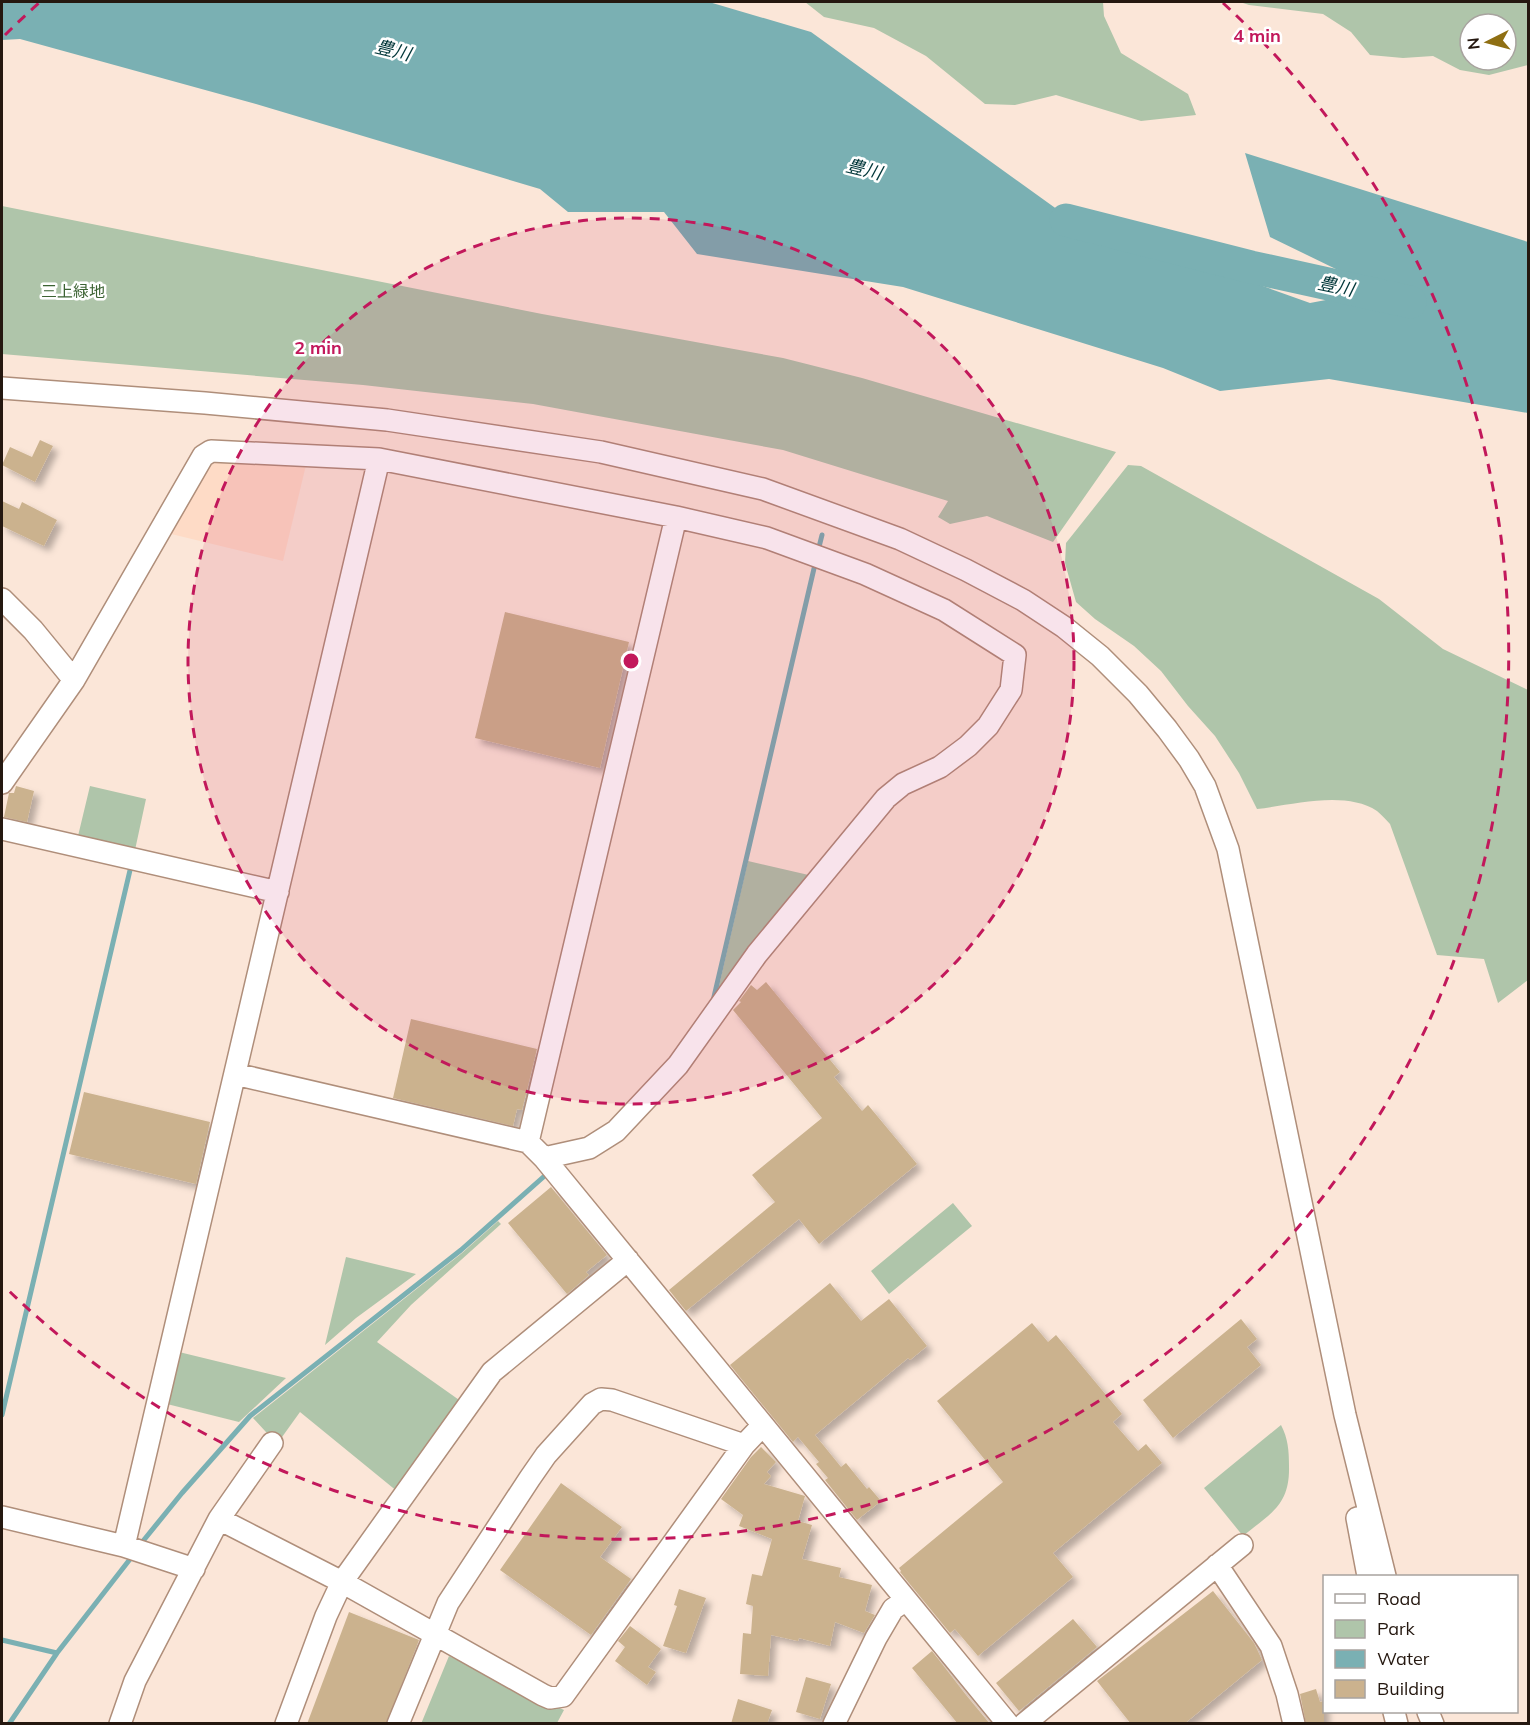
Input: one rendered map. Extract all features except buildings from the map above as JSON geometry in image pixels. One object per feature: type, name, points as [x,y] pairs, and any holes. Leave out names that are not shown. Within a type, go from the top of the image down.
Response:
[{"type":"street","points":[[2,388],[387,420],[601,452],[763,489],[900,539],[966,570],[1023,600],[1064,627],[1100,656],[1160,720],[1189,759],[1205,786],[1228,849],[1342,1404],[1385,1575]]},
{"type":"street","points":[[2,783],[74,680],[203,456],[211,451],[380,459],[676,517],[767,538],[865,574],[944,610],[1015,655],[1011,690],[999,712],[968,746],[940,767],[903,784],[886,798],[757,954],[678,1065],[616,1131],[589,1148],[544,1158]]},
{"type":"street","points":[[124,1546],[380,459]]},
{"type":"street","points":[[528,1143],[676,517]]},
{"type":"street","points":[[2,599],[33,630],[74,680]]},
{"type":"street","points":[[2,829],[278,892]]},
{"type":"street","points":[[235,1074],[528,1143],[544,1158],[1008,1724]]},
{"type":"street","points":[[286,1724],[326,1616],[342,1582],[492,1372],[628,1260]]},
{"type":"street","points":[[398,1724],[448,1603],[546,1455],[592,1404],[601,1399],[612,1400],[744,1445]]},
{"type":"street","points":[[219,1519],[342,1582],[543,1695],[550,1698],[563,1696],[744,1445],[763,1425]]},
{"type":"street","points":[[120,1724],[135,1681],[219,1519],[272,1443]]},
{"type":"street","points":[[1365,1498],[1357,1507],[1357,1515],[1368,1575]]},
{"type":"street","points":[[2,1517],[124,1546],[194,1569]]},
{"type":"street","points":[[1024,1724],[1242,1545]]},
{"type":"street","points":[[1217,1565],[1271,1646],[1294,1724]]},
{"type":"street","points":[[834,1724],[876,1638],[894,1610],[906,1600]]},
{"type":"shaded area","points":[[220,461],[306,465],[283,561],[167,533],[207,464]]},
{"type":"green space","points":[[805,2],[1103,2],[1104,16],[1121,53],[1188,94],[1196,115],[1141,121],[1056,95],[1015,105],[985,104],[926,56],[874,28],[824,17]]},
{"type":"green space","points":[[1240,2],[1528,2],[1528,65],[1518,68],[1518,12],[1458,12],[1458,69],[1433,56],[1403,58],[1370,55],[1351,32],[1323,14]]},
{"type":"green space","points":[[1472,72],[1501,72],[1489,75]]},
{"type":"green space","name":"三上緑地","points":[[2,206],[542,314],[783,358],[862,378],[1116,452],[1053,542],[987,516],[950,524],[938,517],[948,501],[783,450],[533,404],[363,385],[2,354]]},
{"type":"green space","points":[[1128,465],[1141,466],[1379,599],[1443,649],[1528,690],[1528,980],[1498,1003],[1484,959],[1437,955],[1390,824],[1381,814],[1364,805],[1334,800],[1257,809],[1239,773],[1215,736],[1161,671],[1134,646],[1095,619],[1076,602],[1065,563],[1066,543]]},
{"type":"green space","points":[[90,786],[146,799],[135,850],[78,836]]},
{"type":"green space","points":[[748,861],[813,876],[714,1007]]},
{"type":"green space","points":[[953,1203],[972,1226],[889,1294],[871,1271]]},
{"type":"green space","points":[[498,1221],[501,1224],[411,1305],[377,1342],[462,1402],[398,1492],[300,1412],[277,1444],[253,1418],[462,1253]]},
{"type":"green space","points":[[346,1257],[416,1274],[356,1318],[325,1345]]},
{"type":"green space","points":[[179,1352],[286,1378],[239,1422],[167,1404]]},
{"type":"green space","points":[[1281,1425],[1287,1440],[1289,1455],[1286,1490],[1277,1507],[1243,1536],[1204,1488]]},
{"type":"green space","points":[[449,1656],[564,1710],[557,1723],[421,1724]]},
{"type":"water","points":[[2,2],[709,2],[811,32],[1065,215],[1310,303],[1379,290],[1270,237],[1245,153],[1528,242],[1528,413],[1329,379],[1220,391],[1163,368],[903,287],[697,254],[664,212],[568,212],[540,189],[256,104],[20,39],[2,40]]},
{"type":"waterway","name":"豊川","points":[[1066,220],[1251,267],[1410,302]]},
{"type":"waterway","points":[[818,551],[822,535]]},
{"type":"waterway","points":[[713,1001],[816,560]]},
{"type":"waterway","points":[[2,1415],[131,866]]},
{"type":"waterway","points":[[139,1546],[250,1416],[461,1250],[549,1172]]},
{"type":"waterway","points":[[9,1724],[57,1653],[134,1554]]},
{"type":"waterway","points":[[2,1640],[57,1653]]}]
